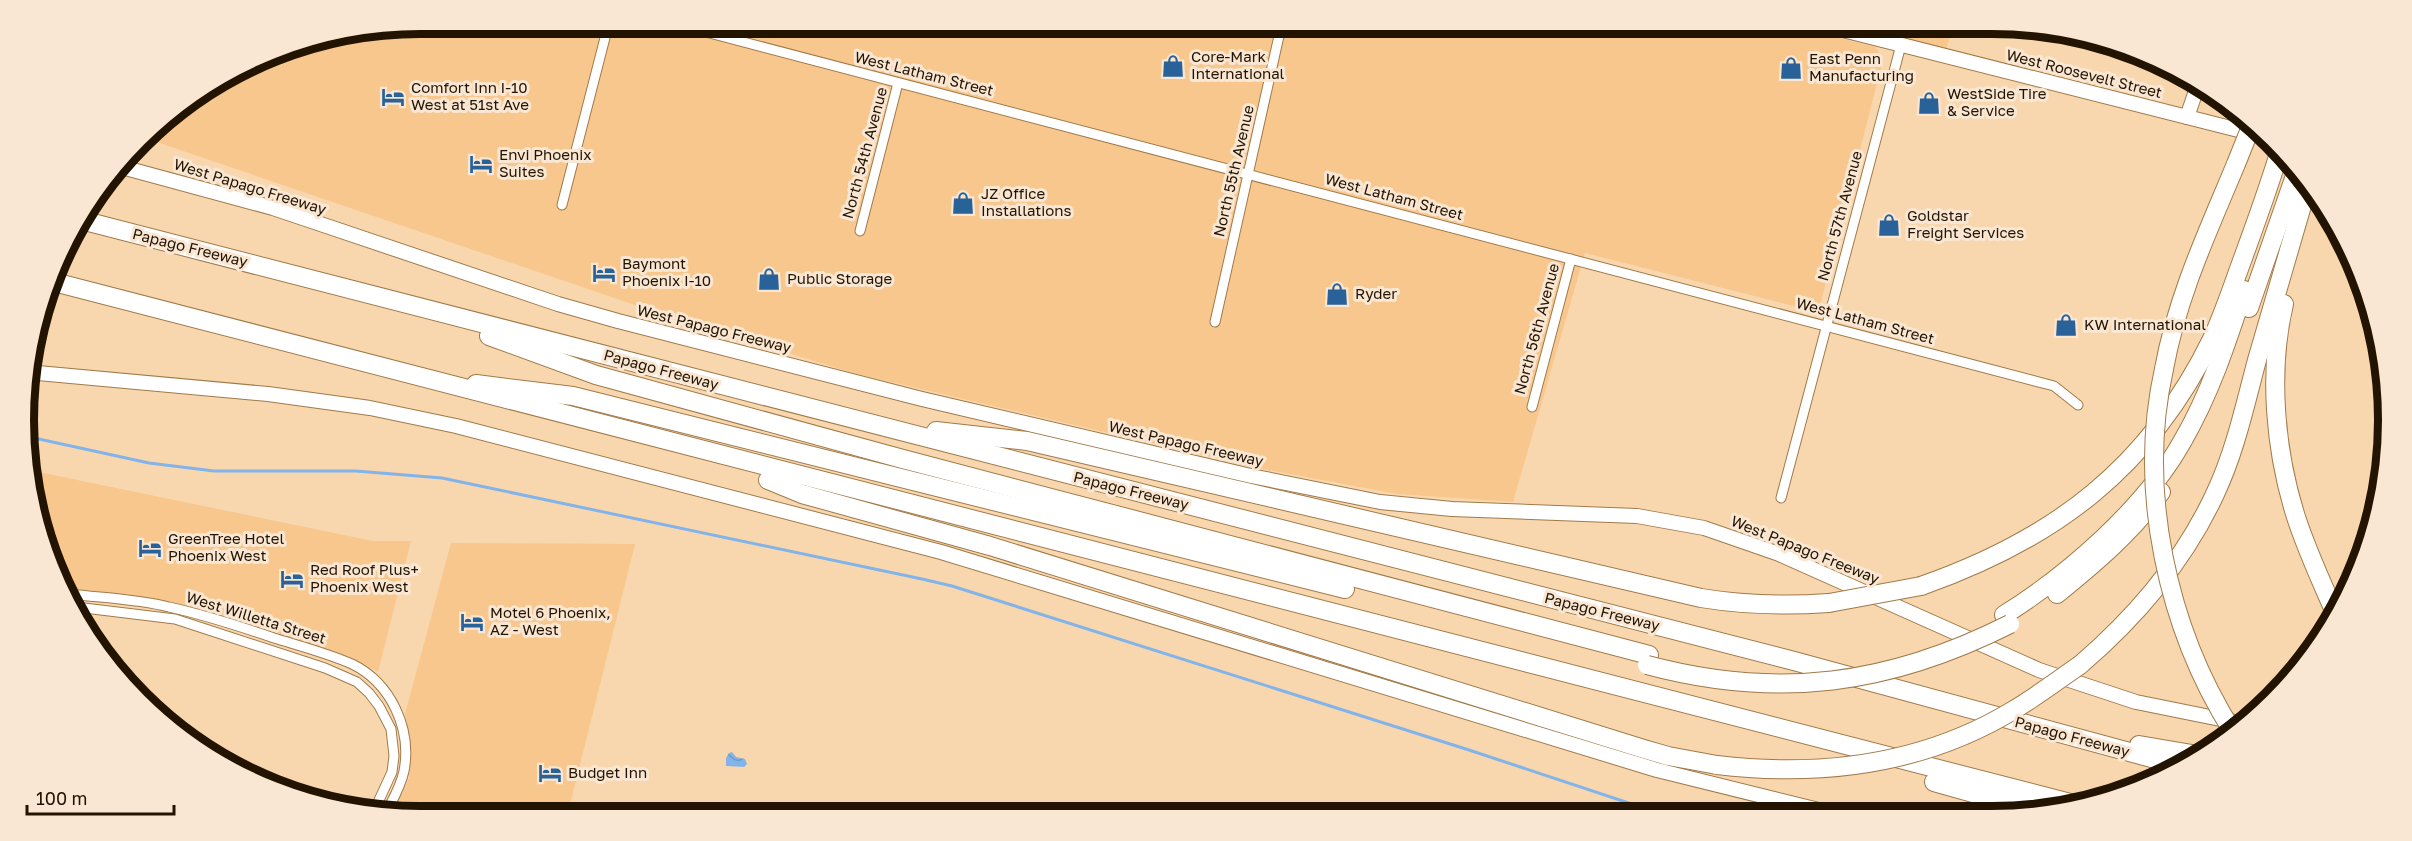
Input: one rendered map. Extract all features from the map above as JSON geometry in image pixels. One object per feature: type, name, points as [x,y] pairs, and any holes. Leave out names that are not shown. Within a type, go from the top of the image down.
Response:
[{"type":"highway","points":[[2229,725],[2197,664],[2180,619],[2167,569],[2158,519],[2155,483],[2156,427],[2169,341],[2186,286],[2249,133]]},
{"type":"highway","points":[[871,424],[1027,441],[1701,597],[1771,605],[1829,603],[1922,586],[1969,569],[1994,558],[2055,522],[2088,498],[2139,449],[2163,422],[2184,390],[2291,177]]},
{"type":"highway","points":[[406,375],[573,396],[1648,660],[1715,669],[1779,673],[1811,672],[1890,660],[2007,619],[2099,540],[2149,488],[2182,443],[2222,357],[2291,177]]},
{"type":"highway","points":[[714,457],[802,494],[990,546],[1676,758],[1717,765],[1787,771],[1871,764],[1936,746],[1972,732],[2012,711],[2080,665],[2116,633],[2157,587],[2194,534],[2216,493],[2245,407],[2291,177]]},
{"type":"highway","points":[[2313,207],[2283,310],[2277,343],[2276,373],[2280,438],[2291,498],[2303,536],[2331,604]]},
{"type":"highway","name":"Papago Freeway","points":[[89,222],[1794,661],[2170,763]]},
{"type":"highway","points":[[60,284],[714,457],[1633,694],[2059,800]]},
{"type":"highway","points":[[380,297],[608,378],[1648,660]]},
{"type":"highway","points":[[1633,694],[2019,806]]},
{"type":"highway","points":[[2066,735],[2188,752]]},
{"type":"main road","name":"West Roosevelt Street","points":[[1858,34],[2249,133]]},
{"type":"main road","points":[[2187,117],[2195,93]]},
{"type":"main road","name":"West Papago Freeway","points":[[128,169],[273,208],[558,304],[618,321],[922,399],[1239,473],[1380,502],[1452,509],[1636,516],[1704,528],[1779,554],[2039,670],[2136,702],[2233,722]]},
{"type":"main road","points":[[38,373],[278,395],[397,413],[456,426],[941,552],[1657,770],[1803,806]]},
{"type":"street","points":[[562,205],[606,34]]},
{"type":"street","name":"West Latham Street","points":[[713,34],[2054,386],[2078,405]]},
{"type":"street","name":"North 55th Avenue","points":[[1215,322],[1279,34]]},
{"type":"street","name":"North 57th Avenue","points":[[1781,498],[1901,45]]},
{"type":"street","name":"North 54th Avenue","points":[[860,231],[898,83]]},
{"type":"street","name":"North 56th Avenue","points":[[1532,407],[1571,259]]},
{"type":"street","name":"West Willetta Street","points":[[76,595],[180,609],[352,665],[381,687],[398,713],[402,726],[406,744],[404,770],[390,805]]},
{"type":"street","name":"West Willetta Street","points":[[84,609],[175,619],[325,668],[357,682],[369,693],[391,729],[394,756],[392,772],[377,804]]},
{"type":"shaded area","points":[[1822,34],[1876,47],[1883,60],[1821,302],[1816,308],[1810,310],[1585,253],[1513,502],[1397,494],[1263,469],[853,373],[664,315],[155,141],[186,114],[227,86],[250,74],[296,55],[321,48],[395,35]]},
{"type":"shaded area","points":[[1886,34],[1950,34],[1946,50]]},
{"type":"shaded area","points":[[38,472],[373,541],[411,541],[378,672],[352,658],[200,607],[73,588],[55,545]]},
{"type":"shaded area","points":[[451,543],[635,544],[570,806],[395,806],[409,778],[410,739],[405,714]]},
{"type":"water","points":[[345,563],[360,567],[358,576],[343,572]]},
{"type":"water","points":[[732,752],[736,757],[745,759],[747,764],[744,767],[726,766],[726,758]]},
{"type":"waterway","points":[[35,438],[149,463],[214,471],[356,471],[442,478],[922,579],[952,586],[1638,806]]},
{"type":"place","name":"Core-Mark International","points":[[1173,66]]},
{"type":"place","name":"East Penn Manufacturing","points":[[1791,68]]},
{"type":"place","name":"Comfort Inn I-10 West at 51st Ave","points":[[393,97]]},
{"type":"place","name":"WestSide Tire & Service","points":[[1929,103]]},
{"type":"place","name":"Envi Phoenix Suites","points":[[481,164]]},
{"type":"place","name":"JZ Office Installations","points":[[963,203]]},
{"type":"place","name":"Goldstar Freight Services","points":[[1889,225]]},
{"type":"place","name":"Baymont Phoenix I-10","points":[[604,273]]},
{"type":"place","name":"Public Storage","points":[[769,279]]},
{"type":"place","name":"Ryder","points":[[1337,294]]},
{"type":"place","name":"KW International","points":[[2066,325]]},
{"type":"place","name":"GreenTree Hotel Phoenix West","points":[[150,548]]},
{"type":"place","name":"Red Roof Plus+ Phoenix West","points":[[292,579]]},
{"type":"place","name":"Motel 6 Phoenix, AZ - West","points":[[472,622]]},
{"type":"place","name":"Budget Inn","points":[[550,773]]}]
